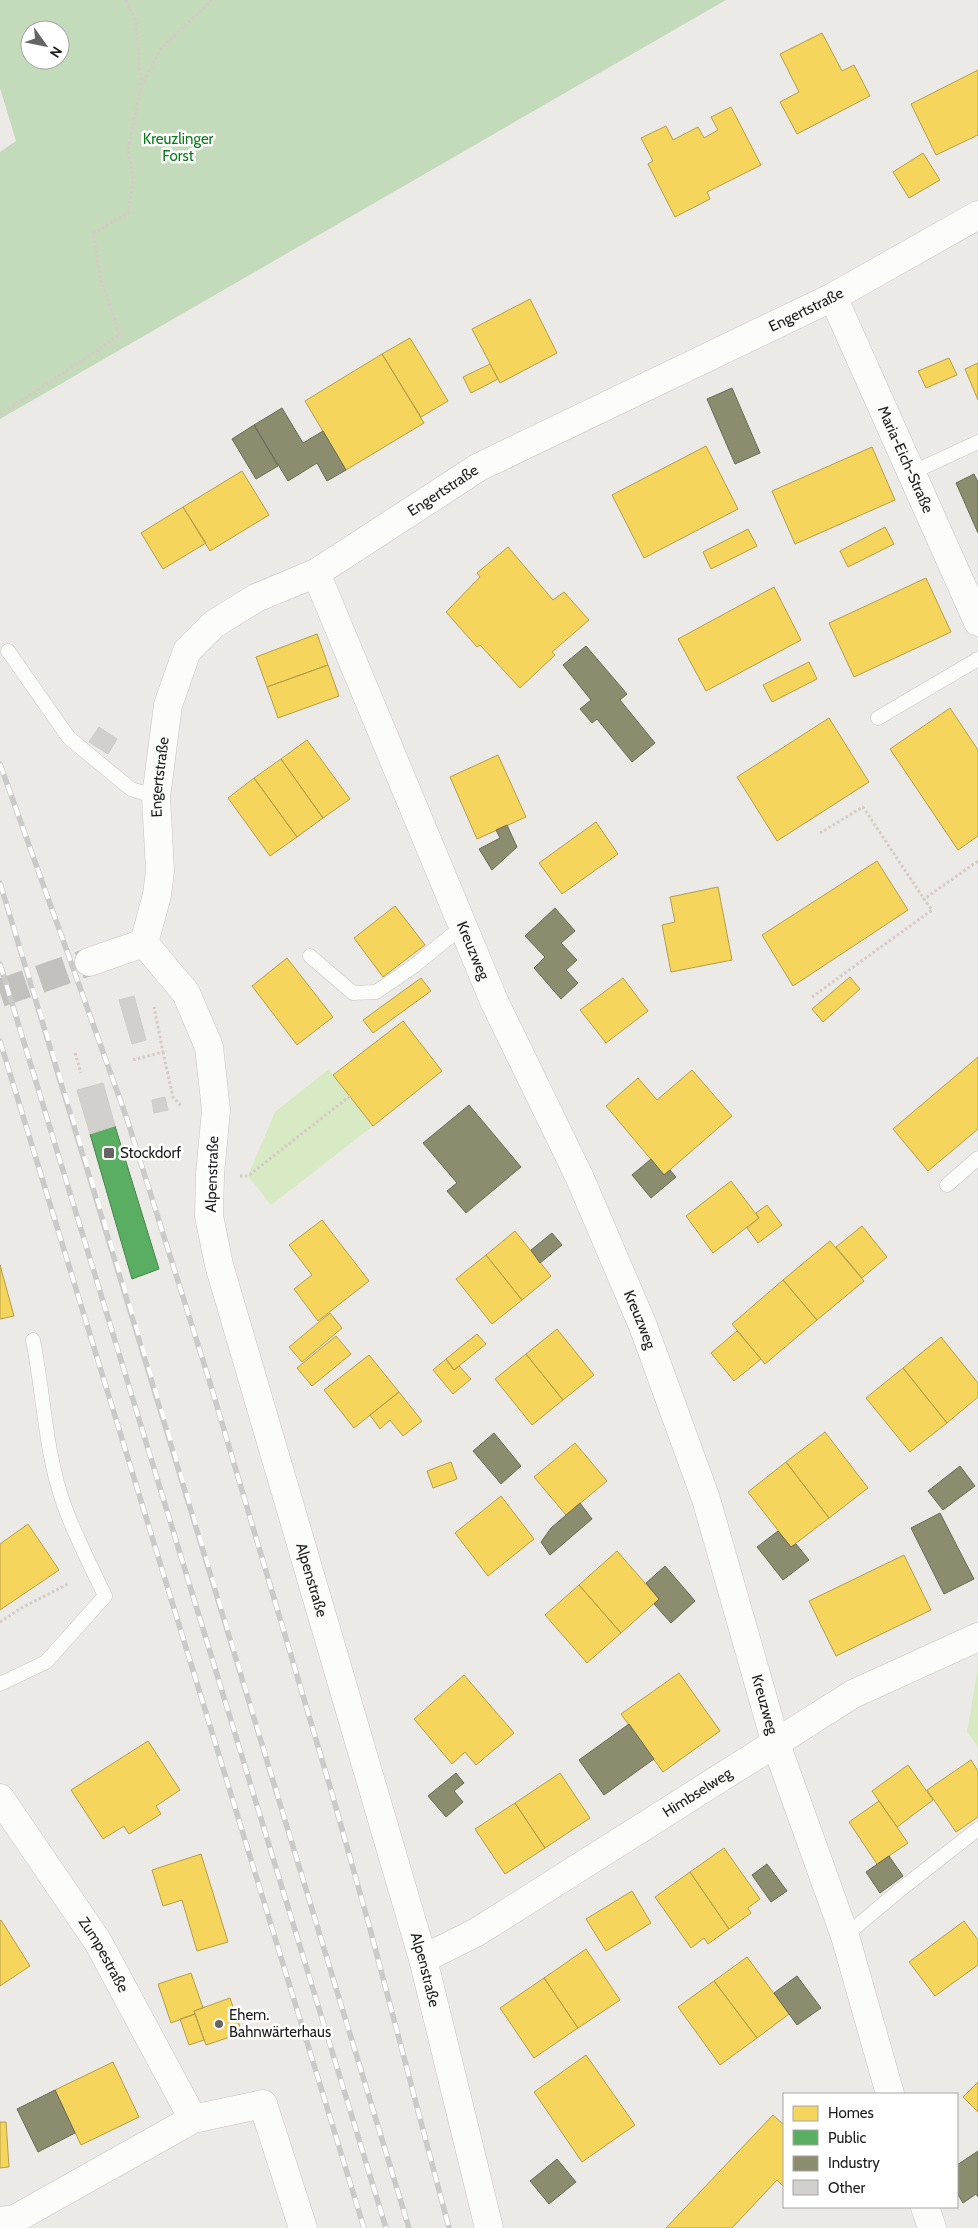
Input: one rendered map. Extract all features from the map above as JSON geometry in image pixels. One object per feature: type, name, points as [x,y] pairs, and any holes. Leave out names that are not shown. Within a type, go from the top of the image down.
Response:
[{"type":"street","name":"Engertstraße","points":[[144,943],[157,895],[160,871],[156,797],[168,705],[187,651],[214,624],[256,598],[316,572],[479,467],[833,297],[974,219]]},
{"type":"street","name":"Maria-Eich-Straße","points":[[833,297],[978,622]]},
{"type":"street","name":"Kreuzweg","points":[[316,572],[494,1001],[579,1176],[643,1326],[706,1499],[776,1744],[844,1936],[890,2093]]},
{"type":"street","points":[[89,962],[144,943]]},
{"type":"street","name":"Alpenstraße","points":[[144,943],[179,983],[186,994],[209,1046],[216,1110],[210,1174],[209,1216],[219,1265],[423,1959],[490,2228]]},
{"type":"street","name":"Himbselweg","points":[[423,1959],[477,1932],[854,1694],[978,1637]]},
{"type":"street","name":"Zumpestraße","points":[[0,1798],[98,1942],[193,2119]]},
{"type":"street","points":[[0,2221],[15,2219],[193,2119],[263,2104],[303,2228]]},
{"type":"street","points":[[925,2208],[932,2228]]},
{"type":"lane","points":[[911,473],[978,442]]},
{"type":"lane","points":[[8,651],[69,738],[131,789],[156,797]]},
{"type":"lane","points":[[878,718],[978,659]]},
{"type":"lane","points":[[310,956],[354,993],[376,992],[414,966],[463,926]]},
{"type":"lane","points":[[947,1185],[978,1158]]},
{"type":"lane","points":[[0,1684],[46,1662],[104,1596],[62,1496],[49,1445],[41,1380],[32,1340]]},
{"type":"lane","points":[[844,1936],[978,1829]]},
{"type":"path","points":[[126,0],[136,22],[141,87]]},
{"type":"path","points":[[0,415],[120,335],[100,281],[94,233],[128,213],[133,179],[128,148],[141,87],[161,48],[212,0]]},
{"type":"path","points":[[812,997],[932,910],[863,807],[820,833]]},
{"type":"path","points":[[924,899],[978,861]]},
{"type":"path","points":[[174,1098],[154,1007],[179,983]]},
{"type":"path","points":[[133,1060],[163,1052]]},
{"type":"path","points":[[75,1053],[81,1073]]},
{"type":"path","points":[[248,1176],[350,1096]]},
{"type":"path","points":[[0,1622],[23,1607],[93,1570]]},
{"type":"green space","name":"Kreuzlinger Forst","points":[[0,0],[726,0],[0,419],[0,152],[16,141],[0,88]]},
{"type":"green space","points":[[329,1069],[373,1126],[271,1205],[248,1176],[275,1112]]},
{"type":"green space","points":[[978,1667],[978,1747],[967,1732]]},
{"type":"building: Homes","points":[[822,33],[842,71],[854,65],[870,96],[797,134],[780,102],[799,92],[780,54]]},
{"type":"building: Homes","points":[[978,70],[978,135],[936,155],[911,104]]},
{"type":"building: Homes","points":[[731,107],[761,165],[707,192],[710,199],[675,217],[648,164],[653,161],[641,138],[666,126],[673,140],[698,127],[704,138],[718,130],[711,117]]},
{"type":"building: Homes","points":[[923,153],[940,180],[909,198],[893,172]]},
{"type":"building: Homes","points":[[530,299],[557,353],[500,383],[472,329]]},
{"type":"building: Homes","points":[[410,338],[448,401],[421,417],[382,354]]},
{"type":"building: Homes","points":[[382,354],[424,423],[346,470],[305,401]]},
{"type":"building: Homes","points":[[949,358],[957,375],[926,388],[918,371]]},
{"type":"building: Homes","points":[[978,363],[978,400],[965,369]]},
{"type":"building: Homes","points":[[490,364],[498,379],[471,393],[463,377]]},
{"type":"building: Homes","points":[[706,446],[738,509],[644,558],[612,495]]},
{"type":"building: Homes","points":[[872,447],[895,500],[795,544],[772,491]]},
{"type":"building: Homes","points":[[242,471],[269,515],[210,551],[183,507]]},
{"type":"building: Homes","points":[[183,507],[206,543],[163,569],[141,533]]},
{"type":"building: Homes","points":[[885,527],[894,544],[848,567],[840,551]]},
{"type":"building: Homes","points":[[748,529],[757,546],[711,569],[703,552]]},
{"type":"building: Homes","points":[[508,547],[553,600],[564,592],[589,620],[552,652],[555,655],[520,688],[480,645],[477,647],[446,612],[480,577],[477,573]]},
{"type":"building: Homes","points":[[926,578],[951,632],[854,677],[829,623]]},
{"type":"building: Homes","points":[[774,587],[801,640],[706,691],[678,639]]},
{"type":"building: Homes","points":[[317,634],[328,665],[267,687],[256,657]]},
{"type":"building: Homes","points":[[809,662],[817,679],[772,702],[763,685]]},
{"type":"building: Homes","points":[[328,665],[339,696],[278,718],[267,687]]},
{"type":"building: Homes","points":[[950,708],[978,750],[978,836],[958,850],[890,749]]},
{"type":"building: Homes","points":[[829,718],[869,782],[777,841],[737,777]]},
{"type":"building: Homes","points":[[307,740],[350,799],[323,818],[281,759]]},
{"type":"building: Homes","points":[[498,755],[526,817],[477,839],[450,777]]},
{"type":"building: Homes","points":[[281,759],[323,818],[297,837],[254,778]]},
{"type":"building: Homes","points":[[254,778],[297,837],[270,856],[228,798]]},
{"type":"building: Homes","points":[[596,822],[618,854],[562,894],[539,863]]},
{"type":"building: Homes","points":[[877,861],[908,910],[793,986],[762,935]]},
{"type":"building: Homes","points":[[718,887],[732,960],[671,972],[662,925],[675,922],[670,897]]},
{"type":"building: Homes","points":[[395,906],[425,945],[383,977],[354,938]]},
{"type":"building: Homes","points":[[287,958],[333,1017],[297,1045],[252,986]]},
{"type":"building: Homes","points":[[850,977],[860,989],[823,1022],[812,1009]]},
{"type":"building: Homes","points":[[421,978],[431,991],[373,1033],[363,1020]]},
{"type":"building: Homes","points":[[623,978],[648,1011],[606,1043],[580,1010]]},
{"type":"building: Homes","points":[[403,1021],[442,1071],[373,1126],[333,1075]]},
{"type":"building: Homes","points":[[978,1057],[978,1129],[928,1171],[893,1129]]},
{"type":"building: Homes","points":[[692,1070],[732,1116],[664,1175],[606,1106],[638,1078],[657,1100]]},
{"type":"building: Homes","points":[[731,1181],[759,1218],[713,1253],[686,1216]]},
{"type":"building: Homes","points":[[767,1205],[782,1225],[758,1243],[747,1228],[759,1218],[756,1213]]},
{"type":"building: Homes","points":[[322,1220],[369,1281],[318,1321],[294,1289],[312,1275],[289,1245]]},
{"type":"building: Homes","points":[[862,1226],[887,1257],[862,1278],[836,1247]]},
{"type":"building: Homes","points":[[515,1231],[551,1276],[522,1300],[486,1255]]},
{"type":"building: Homes","points":[[830,1241],[864,1281],[817,1320],[783,1280]]},
{"type":"building: Homes","points":[[486,1255],[522,1300],[492,1324],[456,1279]]},
{"type":"building: Homes","points":[[0,1265],[14,1316],[0,1319]]},
{"type":"building: Homes","points":[[783,1280],[817,1320],[765,1364],[732,1324]]},
{"type":"building: Homes","points":[[330,1313],[342,1328],[302,1362],[289,1347]]},
{"type":"building: Homes","points":[[557,1329],[594,1375],[563,1400],[526,1354]]},
{"type":"building: Homes","points":[[737,1331],[761,1359],[734,1381],[711,1353]]},
{"type":"building: Homes","points":[[477,1334],[486,1344],[454,1370],[446,1359]]},
{"type":"building: Homes","points":[[336,1336],[351,1354],[312,1386],[297,1368]]},
{"type":"building: Homes","points":[[941,1337],[978,1383],[978,1397],[947,1423],[903,1368]]},
{"type":"building: Homes","points":[[526,1354],[563,1400],[532,1425],[495,1379]]},
{"type":"building: Homes","points":[[369,1355],[399,1392],[354,1428],[324,1390]]},
{"type":"building: Homes","points":[[446,1359],[454,1370],[459,1366],[471,1379],[453,1394],[433,1370]]},
{"type":"building: Homes","points":[[903,1368],[947,1423],[910,1452],[866,1398]]},
{"type":"building: Homes","points":[[399,1392],[422,1421],[403,1436],[390,1420],[380,1429],[370,1415]]},
{"type":"building: Homes","points":[[825,1432],[868,1488],[829,1518],[786,1462]]},
{"type":"building: Homes","points":[[575,1443],[607,1481],[566,1515],[534,1477]]},
{"type":"building: Homes","points":[[451,1462],[457,1479],[433,1488],[427,1471]]},
{"type":"building: Homes","points":[[786,1462],[829,1518],[791,1547],[748,1492]]},
{"type":"building: Homes","points":[[501,1496],[534,1539],[488,1576],[455,1533]]},
{"type":"building: Homes","points":[[28,1524],[59,1570],[0,1610],[0,1544]]},
{"type":"building: Homes","points":[[617,1551],[659,1599],[621,1633],[579,1585]]},
{"type":"building: Homes","points":[[904,1555],[931,1610],[836,1656],[809,1601]]},
{"type":"building: Homes","points":[[579,1585],[621,1633],[587,1663],[545,1615]]},
{"type":"building: Homes","points":[[679,1673],[720,1731],[663,1772],[621,1714]]},
{"type":"building: Homes","points":[[464,1675],[514,1733],[476,1765],[465,1752],[452,1764],[414,1719]]},
{"type":"building: Homes","points":[[148,1741],[180,1790],[156,1806],[161,1814],[129,1834],[124,1826],[103,1839],[71,1790]]},
{"type":"building: Homes","points":[[971,1760],[978,1771],[978,1817],[956,1832],[927,1790]]},
{"type":"building: Homes","points":[[908,1765],[933,1800],[897,1827],[872,1791]]},
{"type":"building: Homes","points":[[560,1773],[590,1818],[545,1848],[515,1803]]},
{"type":"building: Homes","points":[[879,1801],[908,1843],[877,1864],[849,1822]]},
{"type":"building: Homes","points":[[515,1803],[545,1848],[505,1874],[475,1829]]},
{"type":"building: Homes","points":[[724,1848],[760,1899],[748,1908],[751,1913],[729,1929],[690,1872]]},
{"type":"building: Homes","points":[[201,1854],[228,1942],[197,1951],[182,1900],[163,1906],[152,1870]]},
{"type":"building: Homes","points":[[690,1872],[729,1929],[708,1944],[704,1938],[691,1948],[655,1897]]},
{"type":"building: Homes","points":[[632,1891],[651,1923],[606,1951],[586,1919]]},
{"type":"building: Homes","points":[[0,1921],[30,1966],[0,1986]]},
{"type":"building: Homes","points":[[964,1921],[978,1940],[978,1965],[935,1996],[909,1962]]},
{"type":"building: Homes","points":[[586,1949],[620,2000],[578,2028],[544,1978]]},
{"type":"building: Homes","points":[[747,1957],[789,2014],[757,2038],[714,1981]]},
{"type":"building: Homes","points":[[191,1973],[203,2008],[194,2011],[195,2014],[171,2023],[158,1984]]},
{"type":"building: Homes","points":[[544,1978],[578,2028],[534,2058],[500,2008]]},
{"type":"building: Homes","points":[[714,1981],[757,2038],[720,2065],[678,2007]]},
{"type":"building: Homes","name":"Ehem. Bahnwärterhaus","points":[[230,1998],[242,2033],[206,2045],[194,2011]]},
{"type":"building: Homes","points":[[195,2014],[204,2040],[189,2045],[180,2019]]},
{"type":"building: Homes","points":[[586,2055],[635,2125],[582,2162],[534,2092]]},
{"type":"building: Homes","points":[[113,2062],[139,2117],[81,2145],[55,2090]]},
{"type":"building: Homes","points":[[978,2082],[978,2112],[963,2097]]},
{"type":"building: Homes","points":[[773,2115],[783,2124],[783,2186],[777,2180],[732,2228],[666,2228]]},
{"type":"building: Homes","points":[[0,2122],[6,2122],[9,2167],[0,2168]]},
{"type":"building: Public","points":[[115,1126],[159,1269],[132,1279],[90,1134]]},
{"type":"building: Industry","points":[[732,388],[760,453],[735,464],[707,399]]},
{"type":"building: Industry","points":[[282,408],[303,443],[323,431],[346,470],[327,481],[317,463],[288,481],[254,425]]},
{"type":"building: Industry","points":[[254,425],[278,466],[256,479],[232,439]]},
{"type":"building: Industry","points":[[974,474],[978,482],[978,533],[956,483]]},
{"type":"building: Industry","points":[[586,646],[627,694],[620,700],[655,743],[632,762],[597,719],[592,723],[580,709],[591,700],[563,665]]},
{"type":"building: Industry","points":[[507,825],[517,847],[492,870],[479,849],[500,838],[496,830]]},
{"type":"building: Industry","points":[[555,908],[575,931],[561,943],[577,960],[566,970],[578,983],[561,999],[534,968],[545,957],[525,936]]},
{"type":"building: Industry","points":[[469,1105],[521,1167],[466,1213],[447,1191],[457,1183],[423,1143]]},
{"type":"building: Industry","points":[[651,1159],[664,1175],[670,1170],[676,1177],[651,1198],[632,1175]]},
{"type":"building: Industry","points":[[552,1233],[562,1245],[540,1263],[531,1250]]},
{"type":"building: Industry","points":[[494,1433],[521,1466],[501,1484],[473,1451]]},
{"type":"building: Industry","points":[[960,1466],[975,1486],[943,1510],[928,1491]]},
{"type":"building: Industry","points":[[580,1503],[592,1519],[550,1555],[541,1542],[551,1528]]},
{"type":"building: Industry","points":[[940,1513],[974,1579],[944,1594],[911,1528]]},
{"type":"building: Industry","points":[[778,1531],[791,1547],[796,1544],[809,1560],[783,1580],[757,1547]]},
{"type":"building: Industry","points":[[665,1566],[695,1601],[671,1623],[654,1604],[659,1599],[646,1583]]},
{"type":"building: Industry","points":[[629,1724],[654,1759],[604,1795],[579,1760]]},
{"type":"building: Industry","points":[[456,1773],[464,1783],[454,1791],[463,1802],[446,1817],[428,1796]]},
{"type":"building: Industry","points":[[889,1856],[903,1876],[880,1893],[866,1872]]},
{"type":"building: Industry","points":[[767,1864],[787,1891],[771,1902],[752,1875]]},
{"type":"building: Industry","points":[[797,1976],[821,2008],[797,2025],[774,1993]]},
{"type":"building: Industry","points":[[55,2090],[75,2133],[38,2152],[17,2109]]},
{"type":"building: Industry","points":[[978,2151],[978,2197],[976,2194],[963,2203],[958,2195],[958,2164]]},
{"type":"building: Industry","points":[[557,2159],[576,2182],[549,2204],[530,2181]]},
{"type":"building: Other","points":[[99,727],[117,739],[108,754],[89,742]]},
{"type":"building: Other","points":[[134,996],[146,1040],[132,1044],[119,1000]]},
{"type":"building: Other","points":[[103,1083],[115,1126],[90,1134],[77,1090]]},
{"type":"building: Other","points":[[165,1097],[168,1110],[154,1113],[152,1100]]},
{"type":"tunnel","points":[[0,993],[89,962]]},
{"type":"railway","points":[[0,764],[127,1119],[211,1386],[331,1790],[369,1925],[449,2228]]},
{"type":"railway","points":[[0,883],[409,2228]]},
{"type":"railway","points":[[0,964],[386,2228]]},
{"type":"railway","points":[[0,1041],[364,2228]]},
{"type":"place","name":"Stockdorf","points":[[109,1153]]},
{"type":"place","name":"Ehem. Bahnwärterhaus","points":[[219,2024]]}]
